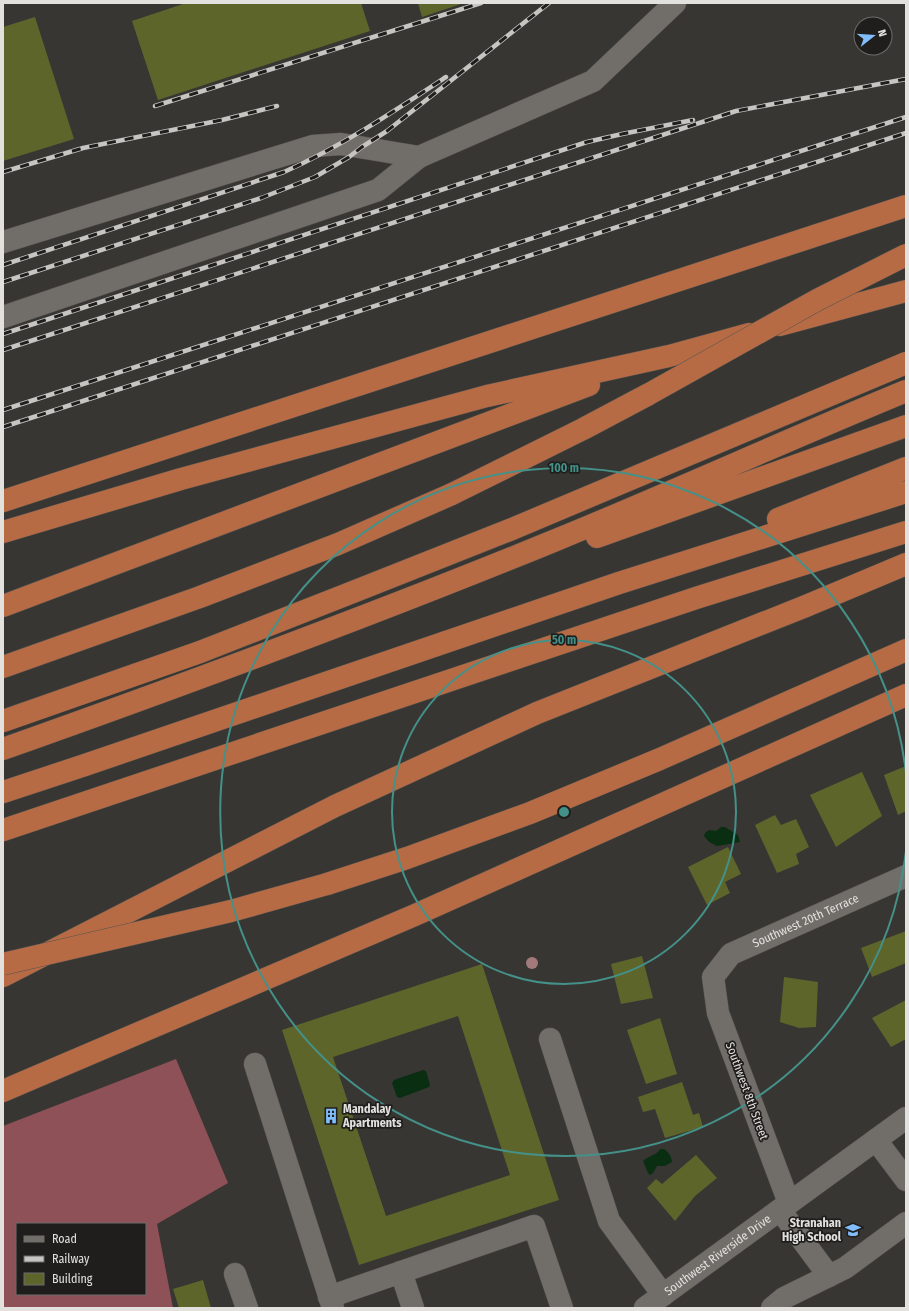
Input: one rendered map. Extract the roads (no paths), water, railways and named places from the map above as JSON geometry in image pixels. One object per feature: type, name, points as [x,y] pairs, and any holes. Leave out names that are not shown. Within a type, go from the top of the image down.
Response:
[{"type":"highway","points":[[3,501],[906,206]]},
{"type":"highway","points":[[3,667],[200,597],[338,544],[452,494],[590,426],[804,307],[906,255]]},
{"type":"highway","points":[[3,532],[181,479],[487,396],[669,356],[906,291]]},
{"type":"highway","points":[[3,606],[669,356]]},
{"type":"highway","points":[[3,721],[200,652],[358,590],[519,526],[906,363]]},
{"type":"highway","points":[[3,749],[208,676],[365,616],[556,540],[906,391]]},
{"type":"highway","points":[[365,616],[459,592],[562,550],[906,426]]},
{"type":"highway","points":[[619,583],[906,468]]},
{"type":"highway","points":[[3,792],[619,583],[906,492]]},
{"type":"highway","points":[[3,830],[688,600],[906,532]]},
{"type":"highway","points":[[3,976],[335,806],[536,713],[806,606],[906,564]]},
{"type":"highway","points":[[3,964],[231,911],[327,884],[407,858],[530,813],[653,762],[906,650]]},
{"type":"highway","points":[[3,1090],[415,915],[906,695]]},
{"type":"street","points":[[3,318],[378,190],[419,157],[593,81],[675,3]]},
{"type":"street","points":[[3,242],[313,146],[341,144],[419,157]]},
{"type":"street","name":"Southwest 20th Terrace","points":[[713,977],[731,954],[906,876]]},
{"type":"street","name":"Southwest 8th Street","points":[[713,977],[718,1013],[784,1207],[829,1276]]},
{"type":"street","points":[[550,1039],[609,1221],[663,1295]]},
{"type":"street","points":[[255,1064],[331,1302],[401,1272],[534,1226],[562,1308]]},
{"type":"street","name":"Southwest Riverside Drive","points":[[645,1308],[906,1118]]},
{"type":"street","points":[[876,1140],[906,1180]]},
{"type":"street","points":[[772,1308],[784,1298],[845,1268],[906,1223]]},
{"type":"street","points":[[401,1272],[412,1308]]},
{"type":"street","points":[[235,1274],[247,1308]]},
{"type":"railway","points":[[155,106],[481,3]]},
{"type":"railway","points":[[3,282],[261,198],[315,177],[349,157],[387,131],[549,3]]},
{"type":"railway","points":[[3,265],[284,172],[347,140],[387,116],[446,77]]},
{"type":"railway","points":[[3,350],[736,111],[906,79]]},
{"type":"railway","points":[[3,172],[83,148],[222,120],[277,106]]},
{"type":"railway","points":[[3,410],[906,117]]},
{"type":"railway","points":[[3,334],[587,142],[693,120]]},
{"type":"railway","points":[[3,427],[906,133]]},
{"type":"place","name":"Mandalay Apartments","points":[[331,1116]]},
{"type":"place","name":"Stranahan High School","points":[[853,1230]]}]
